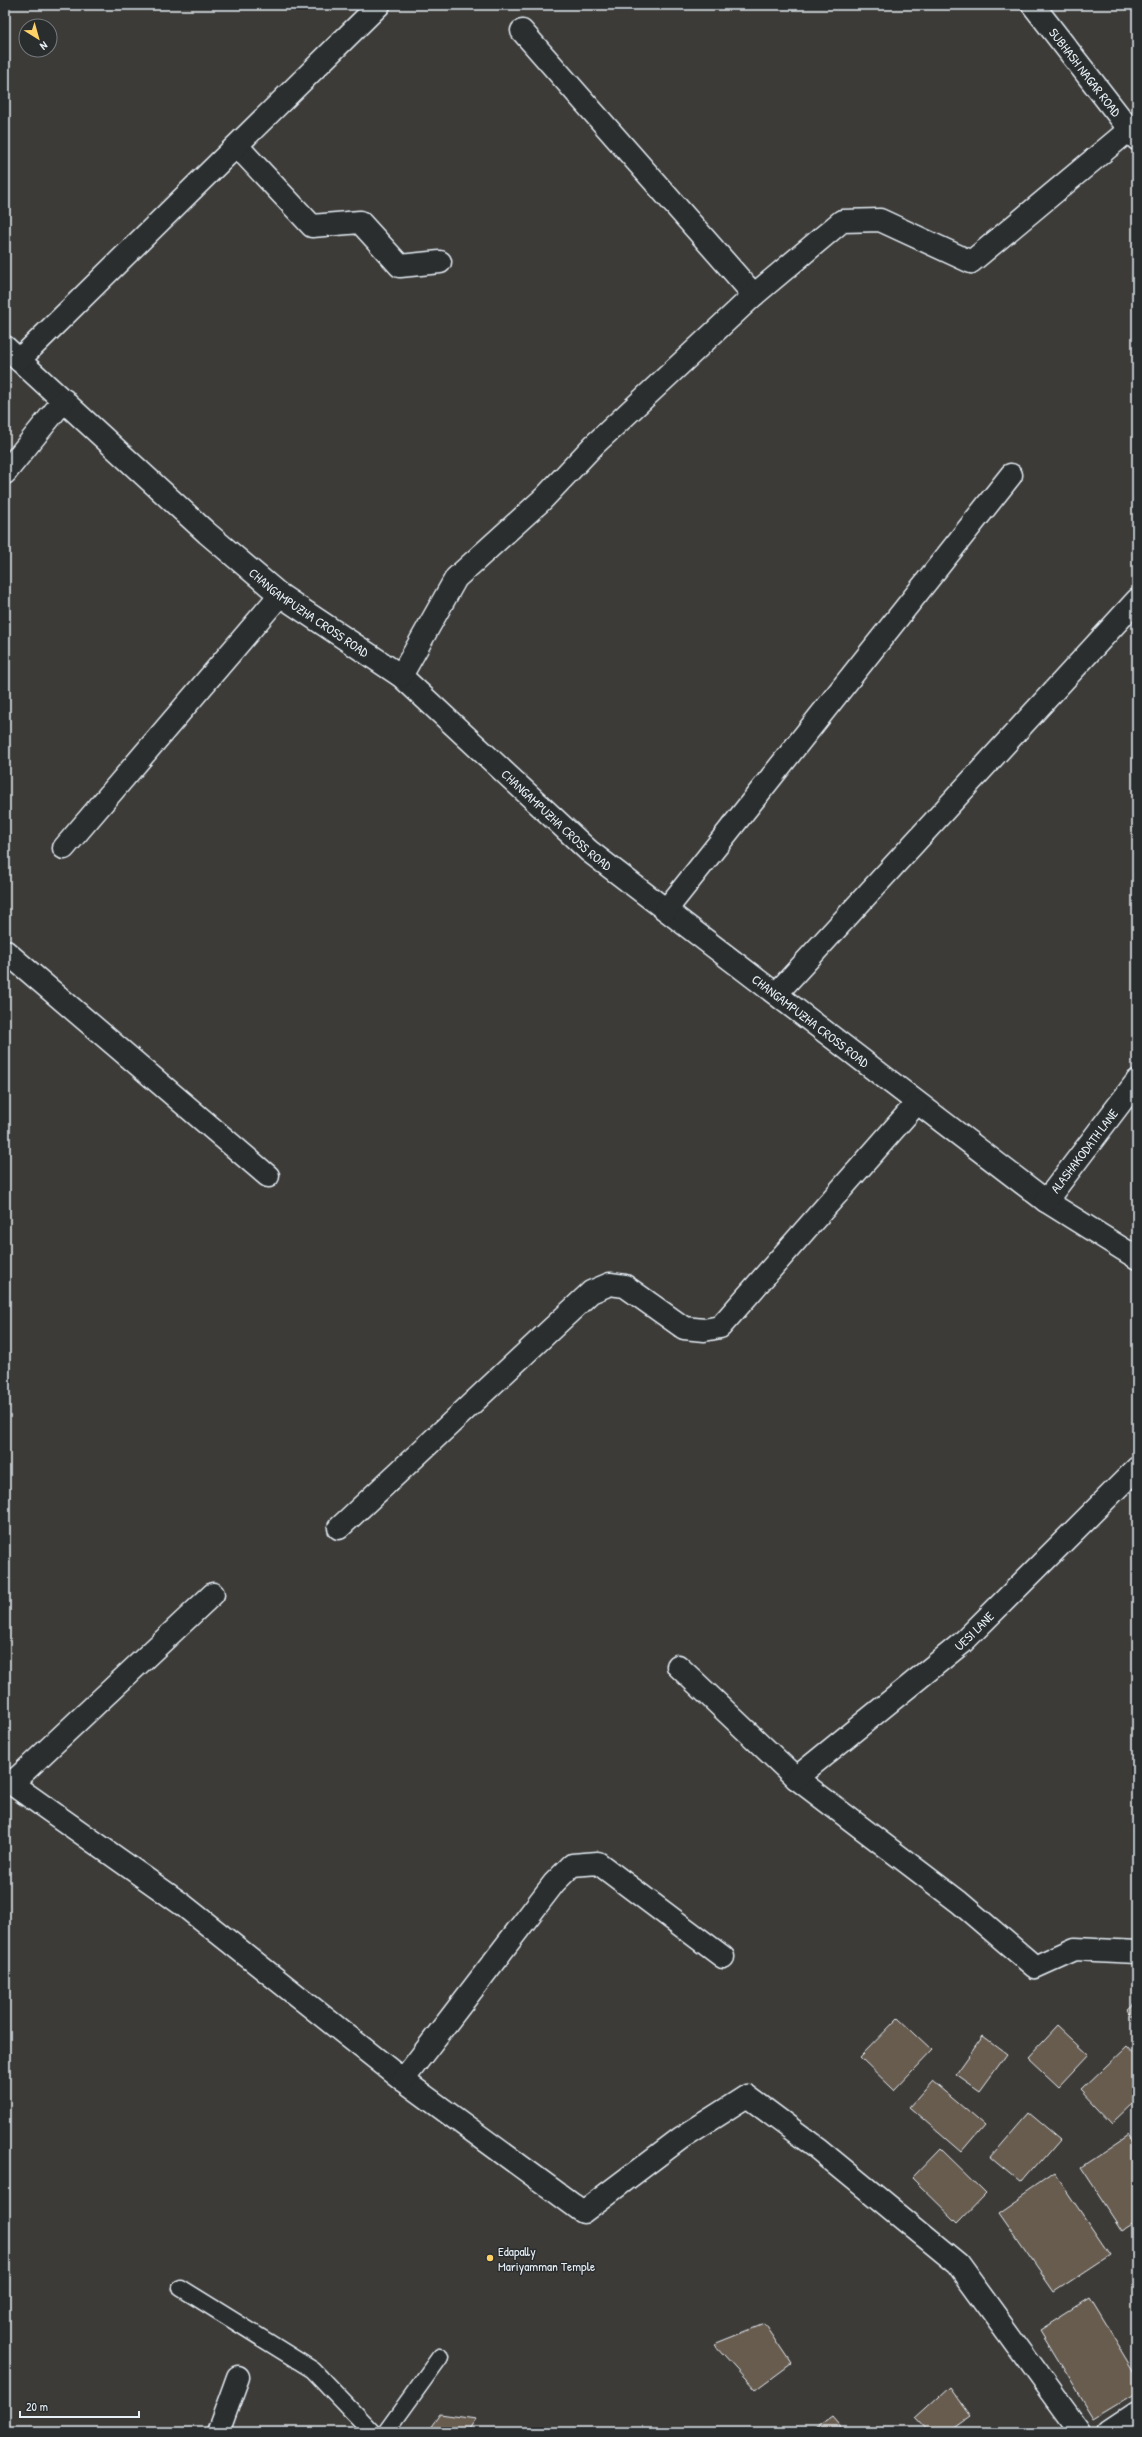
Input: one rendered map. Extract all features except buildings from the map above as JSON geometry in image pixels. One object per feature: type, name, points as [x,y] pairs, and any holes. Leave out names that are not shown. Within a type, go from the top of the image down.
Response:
[{"type":"street","points":[[12,354],[238,147],[379,5]]},
{"type":"street","name":"SUBHASH NAGAR ROAD","points":[[1033,5],[1133,134]]},
{"type":"street","points":[[522,31],[754,295]]},
{"type":"street","points":[[401,676],[456,578],[543,499],[594,445],[754,295],[842,221],[880,220],[971,262],[1133,134]]},
{"type":"street","points":[[238,147],[312,226],[360,222],[400,266],[440,262]]},
{"type":"street","name":"CHANGAMPUZHA CROSS ROAD","points":[[12,354],[64,400],[207,533],[280,595],[401,676],[589,851],[777,993],[916,1104],[1046,1201],[1137,1258]]},
{"type":"street","points":[[5,473],[64,400]]},
{"type":"street","points":[[666,910],[1011,475]]},
{"type":"street","points":[[64,848],[280,595]]},
{"type":"street","points":[[777,993],[1137,600]]},
{"type":"street","points":[[5,951],[201,1116],[268,1176]]},
{"type":"street","name":"ALASHAKODATH LANE","points":[[1046,1201],[1137,1081]]},
{"type":"street","points":[[339,1528],[590,1292],[610,1284],[626,1286],[684,1328],[704,1330],[720,1327],[916,1104]]},
{"type":"street","name":"UESI LANE","points":[[796,1778],[962,1643],[1137,1468]]},
{"type":"street","points":[[213,1594],[8,1781],[183,1905],[403,2080],[583,2212],[681,2138],[747,2096],[817,2148],[958,2264],[1080,2432]]},
{"type":"street","points":[[678,1666],[796,1778],[959,1902],[1036,1967],[1075,1950],[1137,1952]]},
{"type":"street","points":[[403,2080],[554,1883],[572,1865],[598,1863],[724,1957]]},
{"type":"street","points":[[218,2432],[238,2377]]},
{"type":"street","points":[[1110,2432],[1137,2414]]},
{"type":"lane","points":[[181,2288],[313,2370],[372,2432]]},
{"type":"lane","points":[[386,2432],[440,2357]]},
{"type":"place","name":"Edapally Mariyamman Temple","points":[[490,2258]]}]
